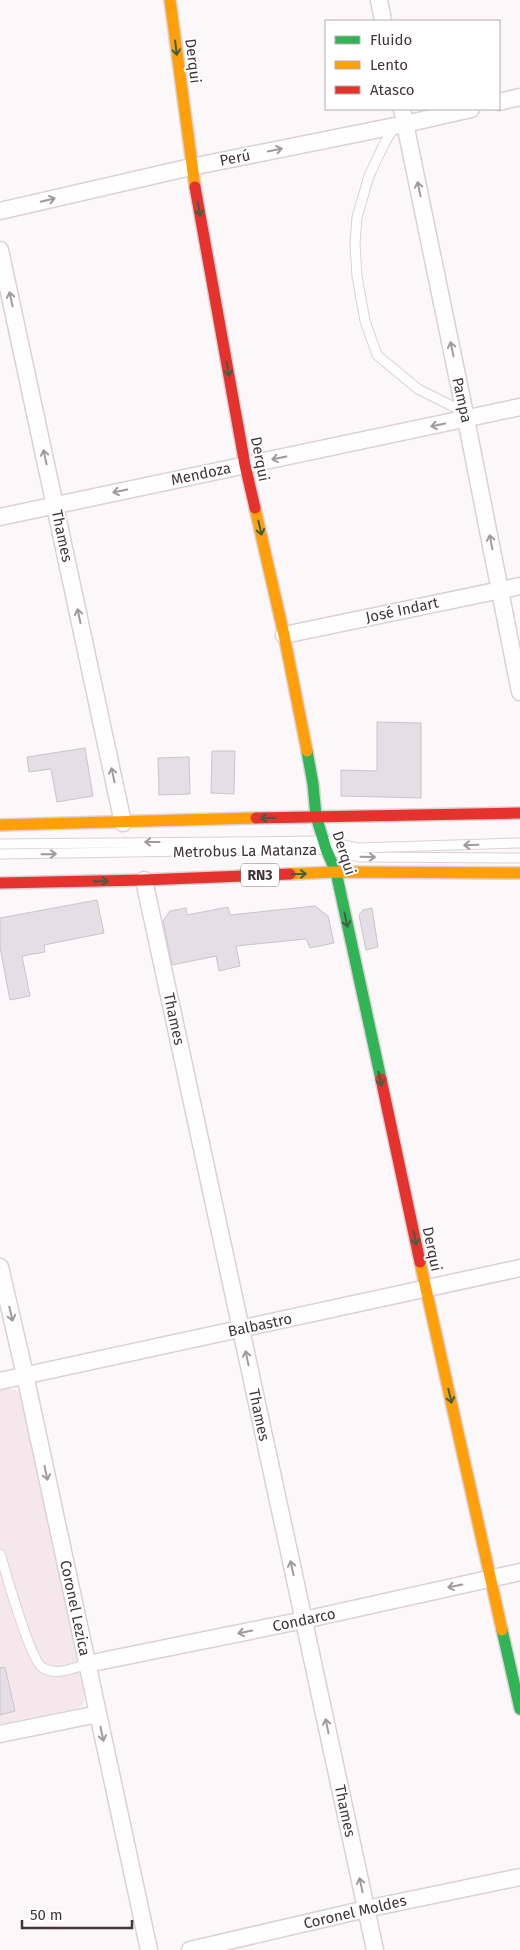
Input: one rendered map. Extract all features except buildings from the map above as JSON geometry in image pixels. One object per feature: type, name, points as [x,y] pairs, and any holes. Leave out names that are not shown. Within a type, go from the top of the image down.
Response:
[{"type":"main road","name":"Derqui","points":[[170,0],[191,167],[245,465],[284,635],[313,784],[316,816],[336,872],[426,1289],[520,1709]]},
{"type":"main road","points":[[0,825],[316,816],[520,813]]},
{"type":"main road","name":"RN3","points":[[0,883],[144,880],[336,872],[520,873]]},
{"type":"street","points":[[379,0],[384,20]]},
{"type":"street","points":[[500,102],[520,97]]},
{"type":"street","name":"Perú","points":[[0,211],[401,120],[465,110]]},
{"type":"street","name":"Pampa","points":[[401,120],[466,415],[520,692]]},
{"type":"street","name":"Thames","points":[[0,250],[56,504],[122,823]]},
{"type":"street","name":"Mendoza","points":[[0,517],[245,465],[466,415],[520,407]]},
{"type":"street","name":"José Indart","points":[[284,635],[520,586]]},
{"type":"street","name":"Thames","points":[[144,880],[375,1950]]},
{"type":"street","name":"Coronel Lezica","points":[[0,1267],[149,1950]]},
{"type":"street","name":"Balbastro","points":[[0,1381],[520,1268]]},
{"type":"street","name":"Condarco","points":[[87,1664],[304,1620],[520,1572]]},
{"type":"street","points":[[0,1734],[98,1714]]},
{"type":"street","name":"Coronel Moldes","points":[[190,1950],[366,1909],[520,1877]]},
{"type":"lane","points":[[401,120],[384,144],[369,176],[356,217],[354,244],[365,321],[377,355],[418,389],[466,415]]},
{"type":"lane","name":"Metrobus La Matanza","points":[[0,844],[325,845],[358,848],[520,843]]},
{"type":"lane","name":"Metrobus La Matanza","points":[[0,854],[325,845],[360,857],[520,858]]},
{"type":"lane","points":[[0,1554],[22,1623],[38,1665],[47,1670],[60,1672],[87,1664]]},
{"type":"shaded area","points":[[7,1388],[16,1390],[21,1395],[85,1699],[78,1708],[0,1724],[0,1390]]},
{"type":"traffic: fast","points":[[307,751],[316,816],[326,849],[336,872],[381,1079]]},
{"type":"traffic: fast","points":[[502,1630],[520,1709]]},
{"type":"traffic: slow","points":[[170,0],[195,187]]},
{"type":"traffic: slow","points":[[255,508],[284,635],[307,751]]},
{"type":"traffic: slow","points":[[0,825],[256,818]]},
{"type":"traffic: slow","points":[[290,874],[336,872],[520,873]]},
{"type":"traffic: slow","points":[[420,1262],[502,1630]]},
{"type":"traffic: jam","points":[[195,187],[245,465],[255,508]]},
{"type":"traffic: jam","points":[[256,818],[520,813]]},
{"type":"traffic: jam","points":[[0,883],[290,874]]},
{"type":"traffic: jam","points":[[381,1079],[420,1262]]}]
